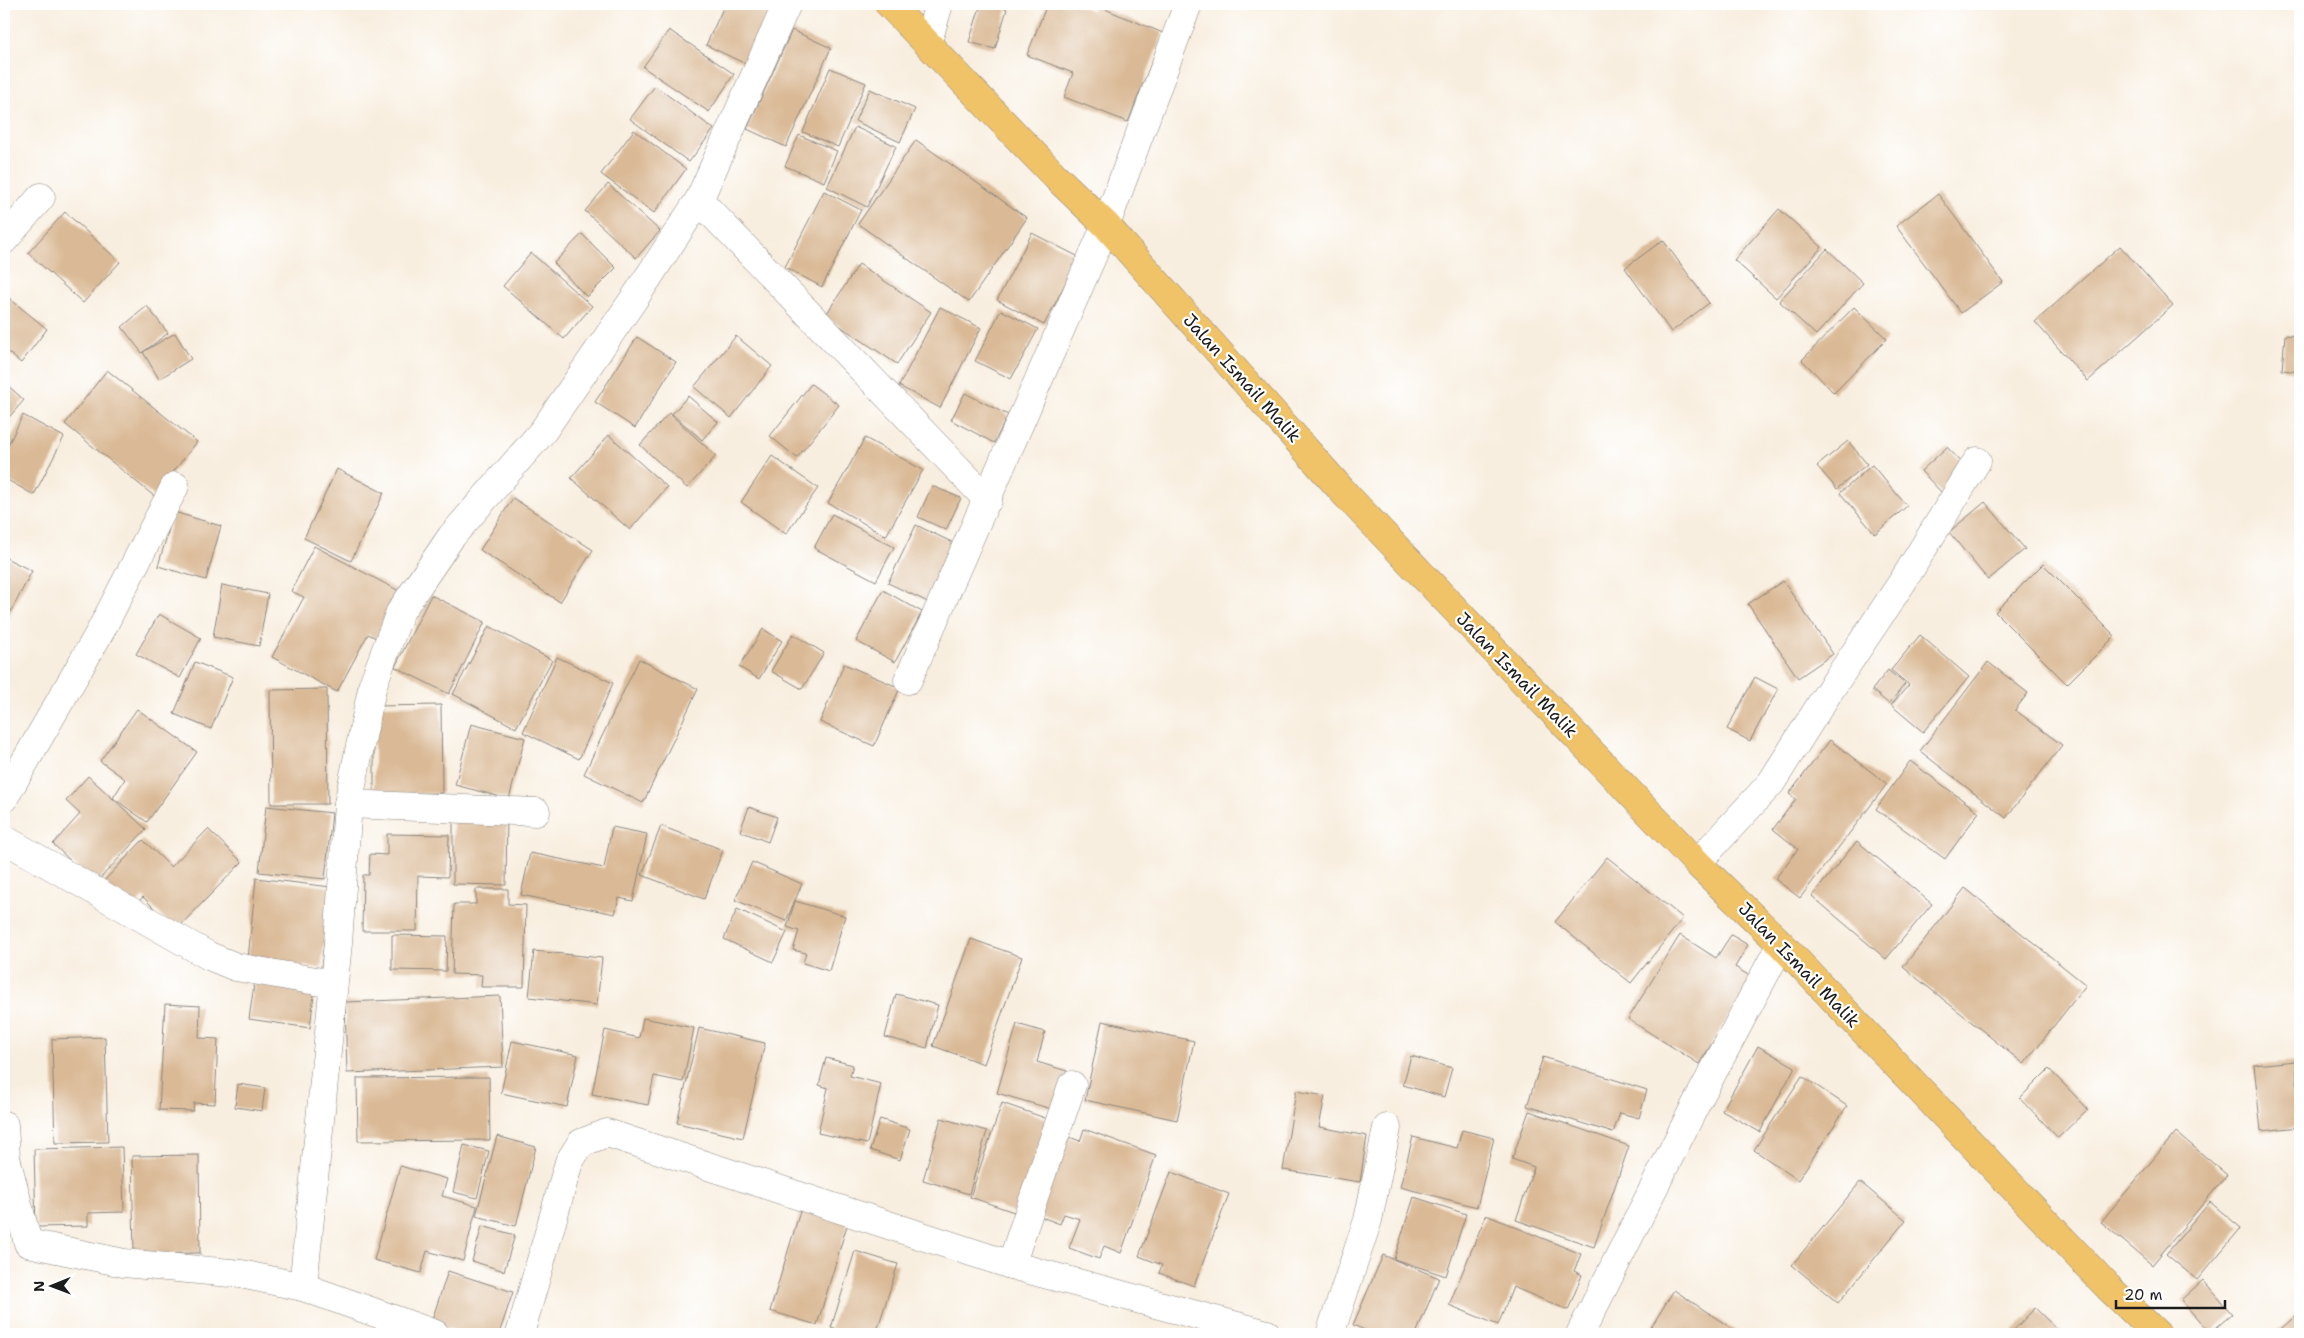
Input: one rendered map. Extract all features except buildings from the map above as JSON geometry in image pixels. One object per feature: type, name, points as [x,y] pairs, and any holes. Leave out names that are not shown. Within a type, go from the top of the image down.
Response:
[{"type":"main road","name":"Jalan Ismail Malik","points":[[889,4],[928,42],[1056,177],[1106,225],[1347,496],[1697,863],[1781,944],[2102,1280],[2157,1334]]},
{"type":"street","points":[[303,1287],[334,984],[348,804],[373,684],[400,612],[451,538],[543,431],[636,296],[699,200],[787,4]]},
{"type":"street","points":[[928,42],[939,4]]},
{"type":"street","points":[[908,680],[988,500],[1106,225],[1188,4]]},
{"type":"street","points":[[4,240],[41,197]]},
{"type":"street","points":[[699,200],[988,500]]},
{"type":"street","points":[[1697,863],[1771,783],[1828,693],[1903,581],[1977,461]]},
{"type":"street","points":[[4,798],[100,632],[175,486]]},
{"type":"street","points":[[348,804],[536,812]]},
{"type":"street","points":[[4,839],[209,956],[236,967],[334,984]]},
{"type":"street","points":[[1580,1334],[1692,1113],[1781,944]]},
{"type":"street","points":[[1011,1265],[1072,1085]]},
{"type":"street","points":[[4,1125],[6,1158],[28,1243],[124,1263],[241,1274],[303,1287],[435,1334]]},
{"type":"street","points":[[1330,1334],[1368,1220],[1387,1128]]},
{"type":"street","points":[[520,1334],[569,1162],[581,1143],[607,1133],[1011,1265],[1266,1334]]}]
